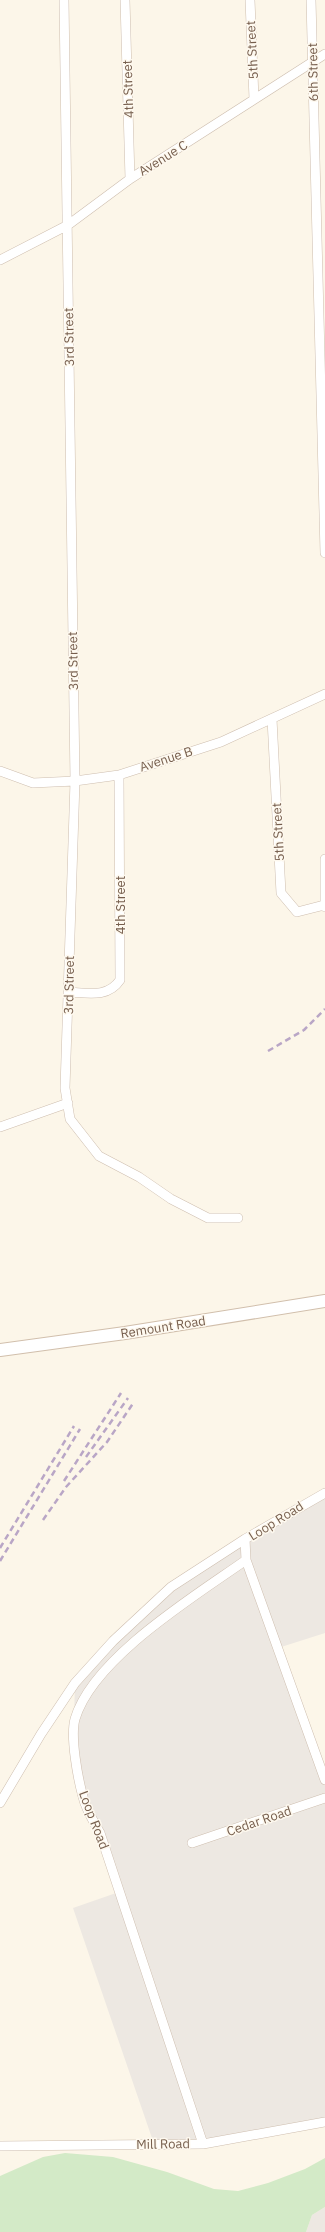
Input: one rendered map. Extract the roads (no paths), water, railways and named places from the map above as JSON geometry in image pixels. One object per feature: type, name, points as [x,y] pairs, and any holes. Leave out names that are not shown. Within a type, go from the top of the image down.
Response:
[{"type":"main road","name":"Remount Road","points":[[0,1350],[125,1333],[325,1300]]},
{"type":"street","name":"3rd Street","points":[[64,0],[75,781],[65,1088],[70,1119],[99,1156],[139,1177],[171,1199],[208,1218],[238,1218]]},
{"type":"street","name":"4th Street","points":[[125,0],[130,179]]},
{"type":"street","name":"5th Street","points":[[250,0],[254,99]]},
{"type":"street","name":"6th Street","points":[[311,0],[325,553]]},
{"type":"street","name":"Avenue C","points":[[0,260],[68,225],[130,179],[325,54]]},
{"type":"street","name":"Avenue B","points":[[0,771],[33,783],[75,781],[119,775],[221,742],[325,694]]},
{"type":"street","name":"5th Street","points":[[272,719],[281,893],[297,912],[324,906]]},
{"type":"street","name":"4th Street","points":[[69,992],[98,993],[114,988],[120,980],[119,775]]},
{"type":"street","points":[[324,906],[325,859]]},
{"type":"street","points":[[0,1128],[68,1103]]},
{"type":"street","name":"Loop Road","points":[[325,1493],[245,1538],[246,1560],[325,1780]]},
{"type":"street","points":[[0,1803],[41,1734],[75,1683],[112,1641],[171,1587],[245,1538]]},
{"type":"street","name":"Loop Road","points":[[203,2144],[100,1833],[83,1798],[74,1750],[74,1720],[84,1698],[103,1671],[165,1618],[246,1560]]},
{"type":"street","name":"Cedar Road","points":[[192,1843],[325,1798]]},
{"type":"street","name":"Mill Road","points":[[0,2146],[203,2144],[325,2122]]},
{"type":"railway","points":[[268,1051],[304,1030],[325,1009]]},
{"type":"railway","points":[[64,1481],[121,1393]]},
{"type":"railway","points":[[86,1457],[128,1398]]},
{"type":"railway","points":[[43,1520],[66,1487],[107,1442],[134,1402]]},
{"type":"railway","points":[[0,1548],[74,1426]]},
{"type":"railway","points":[[0,1561],[80,1429]]}]
